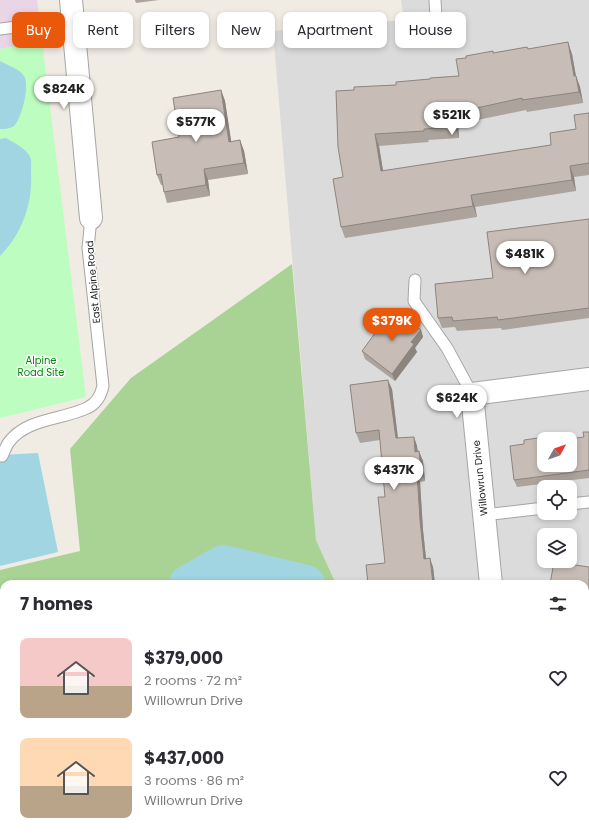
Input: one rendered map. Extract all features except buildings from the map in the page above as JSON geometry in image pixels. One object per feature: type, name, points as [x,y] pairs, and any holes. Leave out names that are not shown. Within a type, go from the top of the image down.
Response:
[{"type":"street","name":"East Alpine Road","points":[[72,10],[91,218]]},
{"type":"street","points":[[472,394],[589,379]]},
{"type":"street","name":"Willowrun Drive","points":[[472,394],[491,580]]},
{"type":"lane","points":[[435,0],[436,12]]},
{"type":"lane","points":[[0,29],[72,10]]},
{"type":"lane","name":"East Alpine Road","points":[[2,456],[8,443],[36,423],[88,408],[100,396],[103,386],[88,248],[91,218]]},
{"type":"lane","points":[[415,280],[414,301],[447,348],[472,394]]},
{"type":"lane","points":[[577,503],[589,502]]},
{"type":"lane","points":[[484,515],[537,509]]},
{"type":"shaded area","points":[[0,0],[37,0],[38,12],[12,12],[12,47],[0,49]]},
{"type":"shaded area","points":[[401,0],[589,0],[589,580],[334,580],[316,540],[274,48],[275,31],[283,30],[283,48],[387,48],[387,21],[395,21],[395,48],[466,48],[466,12],[403,12]]},
{"type":"green space","name":"Alpine Road Site","points":[[12,47],[12,48],[43,48],[86,397],[0,418],[0,49]]},
{"type":"green space","points":[[292,264],[316,540],[334,580],[0,580],[0,570],[80,551],[70,449],[131,378]]},
{"type":"water","points":[[0,61],[16,69],[24,76],[26,81],[26,94],[18,121],[10,128],[4,129],[0,129]]},
{"type":"water","points":[[6,138],[23,148],[30,157],[31,184],[28,206],[20,228],[8,247],[0,256],[0,139]]},
{"type":"water","points":[[38,453],[58,552],[0,566],[0,455]]},
{"type":"waterway","points":[[195,580],[223,564],[289,580]]}]
